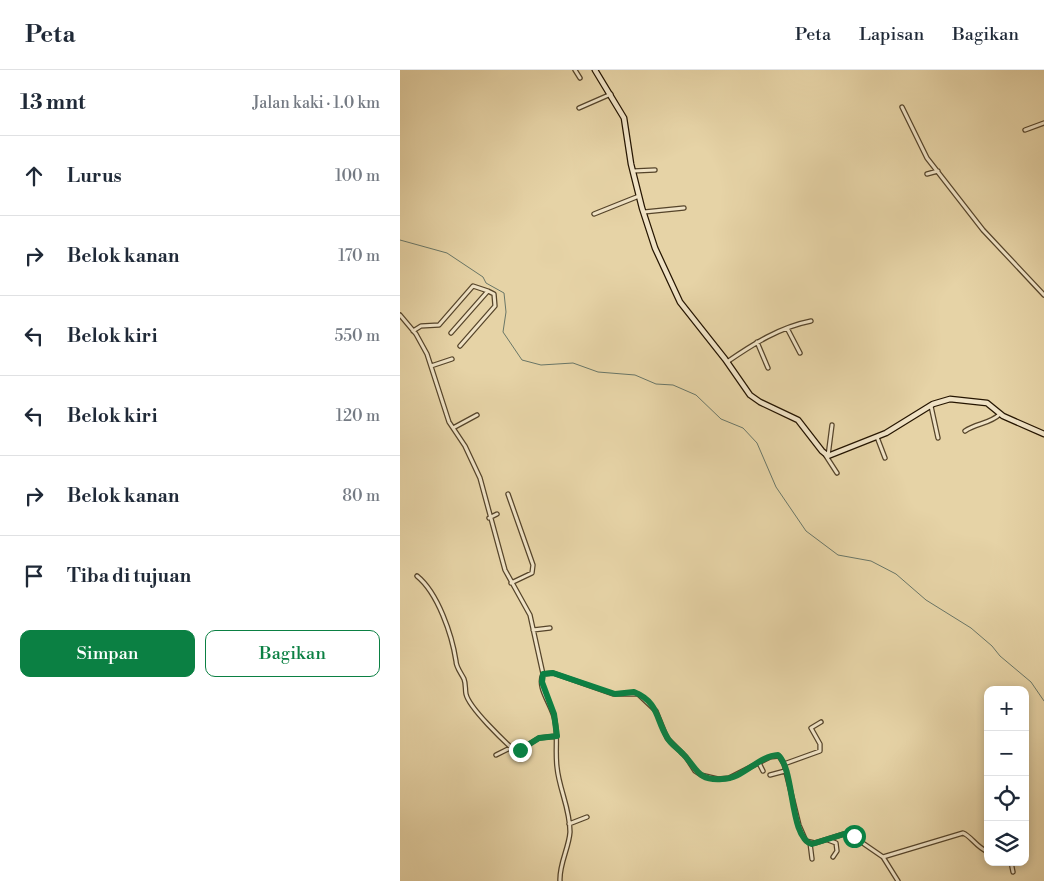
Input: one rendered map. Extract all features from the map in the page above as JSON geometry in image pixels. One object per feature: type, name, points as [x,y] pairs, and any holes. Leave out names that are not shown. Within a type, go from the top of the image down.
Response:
[{"type":"street","points":[[575,70],[580,78]]},
{"type":"street","points":[[595,70],[611,94],[626,124],[639,196],[655,248],[680,302],[754,399],[798,420],[827,456],[837,473]]},
{"type":"street","points":[[579,108],[611,94]]},
{"type":"street","points":[[902,107],[924,153],[983,230],[1044,295]]},
{"type":"street","points":[[1025,130],[1044,123]]},
{"type":"street","points":[[633,170],[655,170]]},
{"type":"street","points":[[926,174],[938,171]]},
{"type":"street","points":[[594,214],[639,196]]},
{"type":"street","points":[[644,212],[684,208]]},
{"type":"street","points":[[413,331],[421,326],[439,325],[473,286],[494,294],[495,306],[460,346]]},
{"type":"street","points":[[451,334],[488,291]]},
{"type":"street","points":[[400,315],[424,347],[452,428],[465,446],[480,478],[489,518],[503,565],[527,607],[543,674],[542,682],[554,714],[557,736],[557,767],[565,795],[570,824],[570,834],[561,869],[560,881]]},
{"type":"street","points":[[727,362],[757,342],[788,328],[811,321]]},
{"type":"street","points":[[788,328],[800,353]]},
{"type":"street","points":[[757,342],[768,368]]},
{"type":"street","points":[[431,366],[452,359]]},
{"type":"street","points":[[827,456],[877,437],[947,399],[987,402],[1000,414],[1044,434]]},
{"type":"street","points":[[931,406],[938,438]]},
{"type":"street","points":[[965,431],[972,426],[989,422],[1000,414]]},
{"type":"street","points":[[452,428],[477,415]]},
{"type":"street","points":[[827,456],[832,425]]},
{"type":"street","points":[[877,437],[885,458]]},
{"type":"street","points":[[508,494],[533,565],[532,573],[512,583]]},
{"type":"street","points":[[489,518],[497,514]]},
{"type":"street","points":[[417,576],[435,596],[456,654],[456,664],[463,678],[466,696],[484,721],[517,752],[539,738],[557,736]]},
{"type":"street","points":[[533,630],[550,628]]},
{"type":"street","points":[[543,674],[553,673],[615,694],[638,694],[656,711],[667,738],[701,776],[718,779],[729,778],[776,755],[781,757],[800,830],[810,843],[812,858]]},
{"type":"street","points":[[784,764],[820,751],[820,744],[811,728],[822,722]]},
{"type":"street","points":[[496,755],[512,747]]},
{"type":"street","points":[[759,763],[763,771]]},
{"type":"street","points":[[770,775],[785,771]]},
{"type":"street","points":[[570,824],[587,817]]},
{"type":"street","points":[[883,857],[965,833],[976,847],[984,850]]},
{"type":"street","points":[[810,843],[849,834],[883,857],[898,881]]},
{"type":"street","points":[[826,839],[836,843],[837,851],[833,857]]},
{"type":"street","points":[[1012,866],[1013,872]]},
{"type":"waterway","points":[[400,240],[447,253],[483,277],[486,283],[504,293],[506,312],[503,332],[522,360],[541,365],[573,363],[598,372],[635,375],[656,384],[673,385],[696,395],[721,419],[743,428],[757,443],[776,487],[806,531],[838,555],[871,561],[896,574],[926,600],[971,628],[992,646],[1000,656],[1031,682],[1044,701]]},
{"type":"route","points":[[520,750],[539,738],[557,736],[554,714],[546,697],[542,682],[541,676],[543,674],[553,673],[570,681],[615,694],[621,695],[634,692],[654,708],[660,718],[667,738],[701,776],[722,780],[743,772],[770,756],[778,755],[784,764],[791,797],[804,838],[812,844],[844,834],[854,836]]}]
